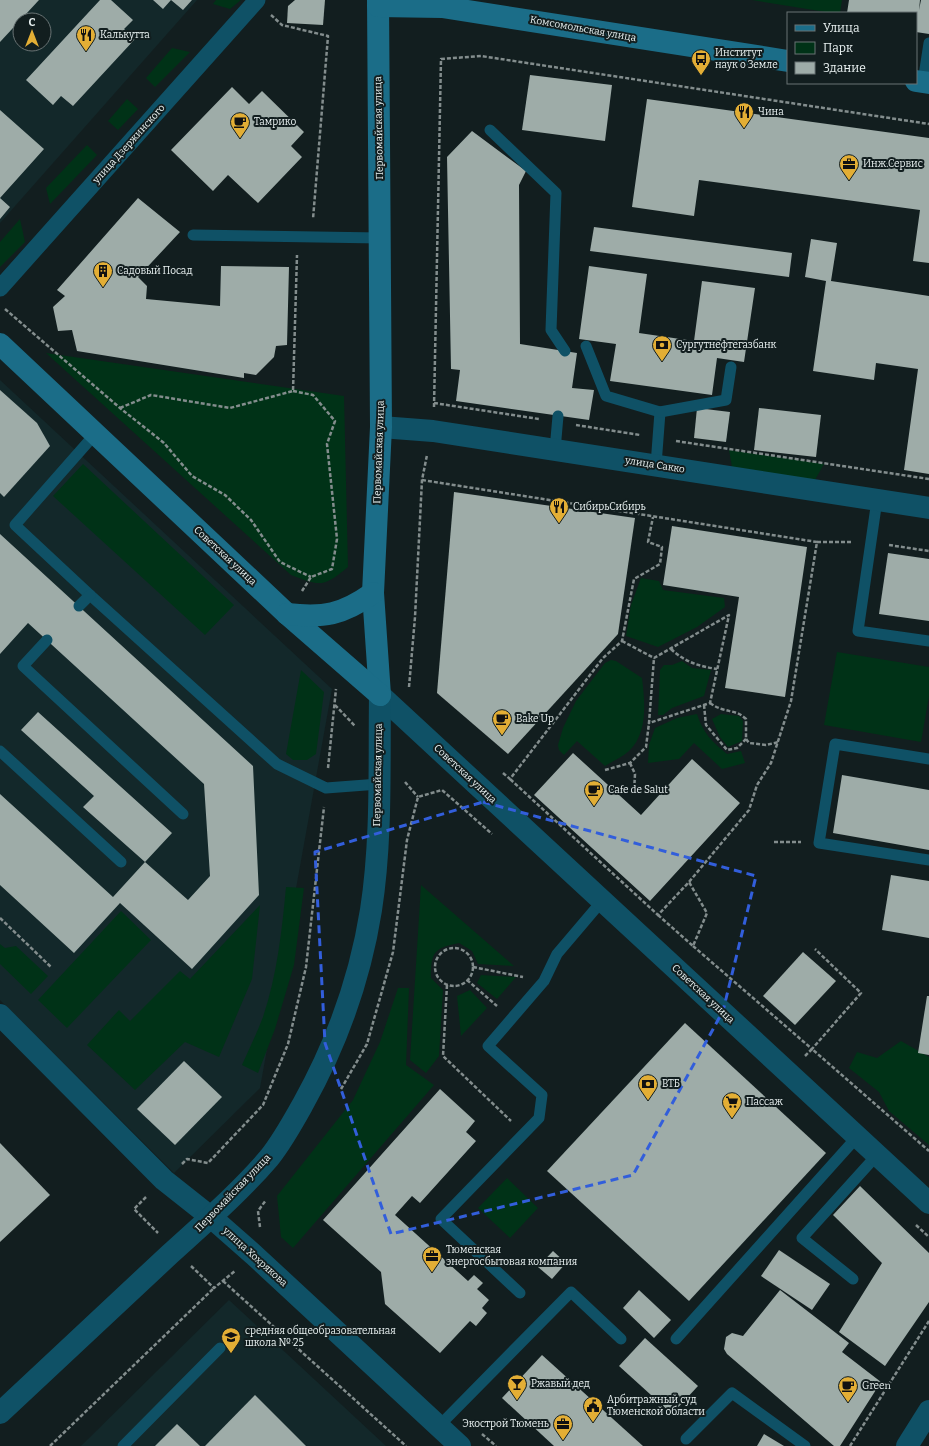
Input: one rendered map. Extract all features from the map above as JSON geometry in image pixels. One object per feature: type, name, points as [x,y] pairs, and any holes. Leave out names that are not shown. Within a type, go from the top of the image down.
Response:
[{"type":"main road","name":"Комсомольская улица","points":[[378,3],[442,6],[787,61]]},
{"type":"main road","name":"Первомайская улица","points":[[378,3],[381,427],[373,593],[380,695]]},
{"type":"main road","name":"Советская улица","points":[[0,344],[287,614],[380,695]]},
{"type":"main road","points":[[287,614],[313,617],[339,612],[360,602],[373,593]]},
{"type":"street","name":"улица Дзержинского","points":[[0,288],[257,0]]},
{"type":"street","name":"улица Сакко","points":[[381,427],[433,432],[555,450],[929,508]]},
{"type":"street","name":"Советская улица","points":[[380,695],[929,1203]]},
{"type":"street","name":"Первомайская улица","points":[[0,1412],[212,1218],[270,1157],[317,1080],[336,1039],[355,982],[371,908],[376,863],[380,695]]},
{"type":"street","name":"улица Хохрякова","points":[[0,1015],[164,1180],[212,1218],[460,1446]]},
{"type":"street","points":[[907,1446],[929,1411]]},
{"type":"lane","points":[[923,82],[929,43]]},
{"type":"lane","points":[[490,130],[556,192],[551,330],[565,351]]},
{"type":"lane","points":[[193,235],[380,238]]},
{"type":"lane","points":[[586,346],[606,396],[660,412],[726,400],[731,367]]},
{"type":"lane","points":[[656,465],[660,412]]},
{"type":"lane","points":[[555,450],[558,419]]},
{"type":"lane","points":[[96,433],[15,525],[277,764],[326,788],[379,784]]},
{"type":"lane","points":[[877,500],[858,630],[929,641]]},
{"type":"lane","points":[[79,606],[90,595]]},
{"type":"lane","points":[[47,640],[23,666],[183,814]]},
{"type":"lane","points":[[929,759],[835,744],[819,843],[929,860]]},
{"type":"lane","points":[[0,751],[121,862]]},
{"type":"lane","points":[[520,1293],[441,1219],[539,1118],[542,1095],[488,1046],[544,981],[557,954],[602,901]]},
{"type":"lane","points":[[676,1340],[857,1137]]},
{"type":"lane","points":[[853,1279],[802,1238],[877,1155]]},
{"type":"lane","points":[[439,1426],[571,1292],[621,1340]]},
{"type":"lane","points":[[123,1446],[220,1348]]},
{"type":"lane","points":[[686,1439],[732,1393],[805,1446]]},
{"type":"path","points":[[282,25],[328,36],[312,238],[297,253],[293,391]]},
{"type":"path","points":[[409,686],[415,617],[422,480],[433,432],[441,59],[487,57],[929,124]]},
{"type":"path","points":[[0,304],[120,408],[164,443],[192,476],[224,495],[251,520],[280,562],[310,577]]},
{"type":"path","points":[[120,408],[151,395],[230,408],[293,391],[313,395],[335,422],[327,444],[337,539],[332,569],[310,577],[287,614]]},
{"type":"path","points":[[434,403],[558,419],[658,438],[929,479]]},
{"type":"path","points":[[422,480],[817,542],[791,701],[771,763],[757,785],[749,810],[689,882],[658,914]]},
{"type":"path","points":[[510,779],[603,658],[622,641],[634,579],[660,564],[662,547],[648,542],[653,517]]},
{"type":"path","points":[[654,658],[728,615],[710,703]]},
{"type":"path","points":[[622,641],[654,658]]},
{"type":"path","points":[[671,649],[681,658],[697,666],[718,669]]},
{"type":"path","points":[[605,770],[630,763],[646,747],[654,658]]},
{"type":"path","points":[[710,703],[720,710],[740,712],[746,718],[746,739],[749,743],[766,745],[778,742]]},
{"type":"path","points":[[649,723],[710,703]]},
{"type":"path","points":[[704,705],[706,725],[727,750],[737,748],[746,739]]},
{"type":"path","points":[[630,763],[634,774],[634,792]]},
{"type":"path","points":[[442,790],[457,767]]},
{"type":"path","points":[[500,770],[693,946],[929,1151]]},
{"type":"path","points":[[774,842],[797,842]]},
{"type":"path","points":[[689,882],[707,913],[693,946]]},
{"type":"path","points":[[0,918],[51,967]]},
{"type":"path","points":[[455,948],[464,951],[471,958],[473,967],[468,980],[455,986],[447,985],[439,980],[435,972],[435,965],[440,953],[446,949],[455,948]]},
{"type":"path","points":[[789,1074],[861,993],[815,949]]},
{"type":"path","points":[[473,967],[544,981]]},
{"type":"path","points":[[468,980],[512,1018]]},
{"type":"path","points":[[447,985],[443,1056],[524,1134]]},
{"type":"path","points":[[223,1281],[406,1446]]},
{"type":"path","points":[[50,1446],[214,1288]]},
{"type":"path","points":[[850,1446],[929,1320]]},
{"type":"highlighted area","points":[[483,802],[756,876],[723,1011],[633,1175],[391,1234],[325,1043],[315,852]]},
{"type":"shaded area","points":[[0,0],[197,0],[0,223]]},
{"type":"shaded area","points":[[0,380],[332,689],[260,1088],[174,1173],[0,1000]]},
{"type":"shaded area","name":"средняя общеобразовательная школа № 25","points":[[229,1300],[386,1446],[81,1446]]},
{"type":"green space","points":[[216,0],[241,0],[230,9],[213,4]]},
{"type":"green space","points":[[752,0],[842,0],[840,12],[826,12]]},
{"type":"green space","points":[[172,48],[190,52],[155,87],[146,78]]},
{"type":"green space","points":[[127,99],[138,109],[118,130],[108,121]]},
{"type":"green space","points":[[87,145],[97,155],[50,204],[46,188]]},
{"type":"green space","points":[[20,219],[25,242],[0,267],[0,242]]},
{"type":"green space","points":[[46,353],[344,396],[348,567],[333,579],[321,583],[315,583],[291,575]]},
{"type":"green space","points":[[729,450],[824,464],[815,480],[732,467]]},
{"type":"green space","points":[[83,464],[234,605],[205,635],[53,496]]},
{"type":"green space","points":[[641,578],[659,581],[663,590],[724,598],[725,607],[697,627],[658,647],[626,636],[631,605]]},
{"type":"green space","points":[[837,652],[929,667],[929,696],[921,742],[824,725]]},
{"type":"green space","points":[[611,660],[616,661],[642,678],[644,717],[635,744],[629,751],[605,766],[577,741],[564,755],[559,750],[558,745],[563,728],[576,701],[605,663]]},
{"type":"green space","points":[[682,661],[692,668],[711,670],[704,696],[672,708],[663,715],[658,715],[660,670],[664,665],[672,665]]},
{"type":"green space","points":[[301,670],[324,692],[316,754],[307,760],[293,760],[286,754]]},
{"type":"green space","points":[[697,714],[702,727],[712,741],[727,754],[741,751],[745,763],[722,769],[694,743],[679,759],[648,763],[649,745],[655,728],[677,718]]},
{"type":"green space","points":[[721,714],[739,716],[743,721],[742,741],[728,747],[720,737],[712,719]]},
{"type":"green space","points":[[421,885],[514,966],[478,964],[472,951],[459,943],[444,947],[435,953],[432,963],[431,978],[443,990],[439,1056],[426,1073],[410,1060]]},
{"type":"green space","points":[[286,887],[304,888],[294,965],[275,1029],[258,1073],[242,1065],[263,1017],[272,985],[281,936]]},
{"type":"green space","points":[[260,905],[252,979],[219,1057],[185,1042],[135,1090],[87,1045],[119,1010],[130,1021],[180,971],[190,979]]},
{"type":"green space","points":[[121,911],[151,940],[67,1028],[38,1000]]},
{"type":"green space","points":[[0,944],[5,948],[16,946],[48,976],[31,994],[0,964]]},
{"type":"green space","points":[[481,975],[516,977],[497,999],[477,983]]},
{"type":"green space","points":[[398,988],[409,988],[406,1065],[434,1085],[293,1248],[281,1237],[277,1196],[353,1100],[380,1042]]},
{"type":"green space","points":[[470,990],[487,1008],[461,1036],[457,996]]},
{"type":"green space","points":[[901,1041],[929,1057],[929,1145],[889,1111],[879,1092],[849,1068],[857,1052],[877,1058]]},
{"type":"green space","points":[[507,1178],[538,1208],[510,1238],[478,1208]]},
{"type":"building","points":[[0,0],[39,0],[28,12],[12,12],[12,29],[0,42]]},
{"type":"building","points":[[100,0],[111,0],[133,20],[124,29],[135,39],[73,106],[61,96],[53,105],[26,80]]},
{"type":"building","points":[[153,0],[171,0],[163,9]]},
{"type":"building","points":[[171,0],[192,0],[183,10]]},
{"type":"building","points":[[295,0],[325,0],[323,25],[287,23],[288,6]]},
{"type":"building","points":[[849,0],[920,0],[919,10],[921,0],[929,0],[929,34],[917,32],[917,12],[847,12]]},
{"type":"building","points":[[530,75],[612,85],[605,141],[522,130]]},
{"type":"building","name":"Тамрико","points":[[232,87],[249,104],[262,91],[304,132],[291,146],[302,157],[258,203],[228,175],[213,191],[171,150]]},
{"type":"building","points":[[647,99],[929,138],[929,263],[913,261],[920,210],[699,180],[694,216],[632,207]]},
{"type":"building","points":[[0,110],[44,149],[0,198]]},
{"type":"building","points":[[472,131],[526,171],[519,185],[520,344],[577,353],[572,388],[594,390],[589,420],[456,401],[460,370],[451,369],[447,157]]},
{"type":"building","points":[[0,198],[10,207],[0,219]]},
{"type":"building","name":"Садовый Посад","points":[[138,198],[180,232],[138,277],[147,286],[146,299],[220,306],[221,266],[289,267],[287,345],[276,346],[274,357],[256,375],[244,373],[244,378],[77,351],[72,330],[58,331],[53,307],[65,296],[57,290]]},
{"type":"building","points":[[594,227],[792,253],[789,277],[590,251]]},
{"type":"building","points":[[811,239],[837,243],[831,281],[929,296],[929,474],[904,470],[918,369],[876,363],[874,380],[813,371],[826,281],[805,277]]},
{"type":"building","points":[[589,266],[647,274],[639,333],[694,341],[702,281],[755,288],[744,362],[717,358],[712,395],[610,381],[616,344],[579,339]]},
{"type":"building","points":[[0,390],[37,423],[50,446],[4,497],[0,493]]},
{"type":"building","points":[[697,408],[730,412],[726,442],[694,438]]},
{"type":"building","points":[[759,408],[821,415],[816,457],[754,450]]},
{"type":"building","points":[[454,492],[635,518],[618,634],[508,754],[437,693]]},
{"type":"building","points":[[672,526],[807,547],[785,697],[725,688],[739,597],[663,585]]},
{"type":"building","points":[[0,534],[253,766],[259,895],[192,969],[120,903],[74,953],[0,885],[0,794],[113,897],[145,862],[188,900],[210,876],[204,784],[28,623],[0,654]]},
{"type":"building","points":[[888,553],[929,559],[929,621],[879,614]]},
{"type":"building","points":[[38,712],[172,833],[145,862],[83,807],[94,796],[21,730]]},
{"type":"building","points":[[573,753],[641,815],[692,759],[740,803],[650,901],[534,795]]},
{"type":"building","points":[[842,775],[929,790],[929,850],[833,833]]},
{"type":"building","points":[[891,875],[929,881],[929,938],[882,930]]},
{"type":"building","points":[[803,952],[836,981],[795,1025],[763,996]]},
{"type":"building","points":[[927,996],[929,996],[929,1055],[918,1053]]},
{"type":"building","points":[[685,1023],[826,1153],[689,1301],[547,1171]]},
{"type":"building","points":[[184,1061],[222,1097],[175,1145],[137,1109]]},
{"type":"building","points":[[440,1089],[475,1121],[466,1132],[476,1141],[420,1203],[412,1196],[395,1215],[468,1281],[474,1275],[483,1283],[477,1289],[489,1300],[482,1308],[487,1313],[476,1326],[470,1321],[440,1353],[385,1304],[381,1272],[323,1220]]},
{"type":"building","points":[[0,1143],[50,1195],[0,1242]]},
{"type":"building","points":[[860,1186],[929,1253],[929,1302],[885,1366],[839,1332],[882,1263],[833,1215]]},
{"type":"building","points":[[779,1250],[830,1284],[812,1310],[761,1276]]},
{"type":"building","points":[[553,1251],[566,1263],[552,1279],[538,1267]]},
{"type":"building","points":[[639,1290],[671,1320],[654,1338],[623,1308]]},
{"type":"building","points":[[780,1290],[849,1343],[842,1352],[881,1382],[840,1446],[834,1446],[727,1354],[724,1349],[726,1337],[732,1333],[743,1336]]},
{"type":"building","points":[[645,1338],[698,1386],[672,1414],[619,1366]]},
{"type":"building","points":[[542,1355],[643,1446],[554,1446],[502,1398]]},
{"type":"building","points":[[255,1395],[306,1446],[205,1446]]},
{"type":"building","points":[[177,1424],[200,1446],[155,1446]]},
{"type":"building","points":[[764,1434],[784,1446],[757,1446]]},
{"type":"place","name":"Калькутта","points":[[86,52]]},
{"type":"place","name":"Институт наук о Земле","points":[[701,76]]},
{"type":"place","name":"Чина","points":[[744,129]]},
{"type":"place","name":"Тамрико","points":[[240,139]]},
{"type":"place","name":"Инж.Сервис","points":[[849,181]]},
{"type":"place","name":"Садовый Посад","points":[[103,288]]},
{"type":"place","name":"Сургутнефтегазбанк","points":[[662,362]]},
{"type":"place","name":"СибирьСибирь","points":[[559,524]]},
{"type":"place","name":"Bake Up","points":[[502,736]]},
{"type":"place","name":"Cafe de Salut","points":[[594,807]]},
{"type":"place","name":"ВТБ","points":[[648,1101]]},
{"type":"place","name":"Пассаж","points":[[732,1119]]},
{"type":"place","name":"Тюменская энергосбытовая компания","points":[[432,1273]]},
{"type":"place","name":"средняя общеобразовательная школа № 25","points":[[231,1354]]},
{"type":"place","name":"Ржавый дед","points":[[517,1401]]},
{"type":"place","name":"Green","points":[[848,1403]]},
{"type":"place","name":"Арбитражный суд Тюменской области","points":[[593,1423]]},
{"type":"place","name":"Экострой Тюмень","points":[[563,1441]]}]
